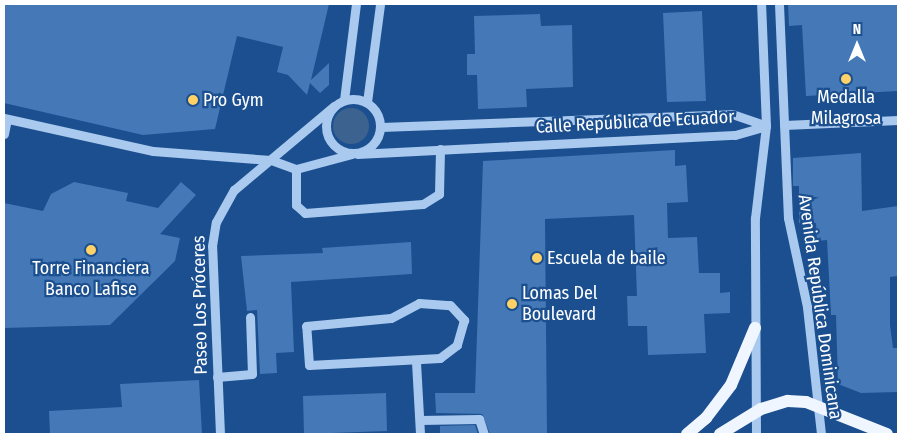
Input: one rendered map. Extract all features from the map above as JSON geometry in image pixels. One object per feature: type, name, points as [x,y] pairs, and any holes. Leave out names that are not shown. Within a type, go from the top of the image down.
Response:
[{"type":"main road","points":[[687,434],[706,418],[731,385],[755,328]]},
{"type":"main road","points":[[720,434],[755,412],[788,401],[820,408],[886,434]]},
{"type":"street","points":[[344,100],[356,4]]},
{"type":"street","points":[[367,102],[380,4]]},
{"type":"street","points":[[756,434],[755,218],[766,126],[761,4]]},
{"type":"street","name":"Avenida República Dominicana","points":[[779,4],[788,218],[807,307],[820,408],[821,434]]},
{"type":"street","points":[[344,100],[367,102],[377,113],[380,127],[371,147],[355,154],[335,148],[326,132],[328,114],[334,106],[344,100]]},
{"type":"street","name":"Paseo Los Próceres","points":[[220,434],[212,246],[216,222],[226,199],[334,106]]},
{"type":"street","name":"Calle República de Ecuador","points":[[380,127],[732,114],[766,126]]},
{"type":"street","points":[[4,134],[5,118],[153,151],[271,160],[296,169],[296,206],[305,213],[423,204],[439,194],[440,149]]},
{"type":"street","points":[[784,125],[898,120]]},
{"type":"street","name":"Calle República de Ecuador","points":[[296,169],[355,154],[734,135],[766,126]]},
{"type":"street","points":[[419,303],[439,303],[458,311],[464,325],[457,345],[440,358],[416,362],[314,368],[306,359],[306,326],[391,318],[419,303]]},
{"type":"street","points":[[217,377],[252,374],[250,317]]},
{"type":"street","points":[[416,362],[420,434]]},
{"type":"street","points":[[420,420],[479,419],[484,434]]},
{"type":"water","points":[[351,108],[358,109],[364,113],[368,119],[368,133],[364,139],[358,143],[351,144],[344,143],[338,139],[334,133],[333,126],[334,119],[338,113],[344,109]]},
{"type":"building","points":[[4,4],[329,4],[311,80],[329,63],[329,85],[320,93],[310,83],[307,95],[288,75],[277,72],[283,47],[237,36],[215,129],[143,135],[4,103]]},
{"type":"building","points":[[788,4],[898,4],[898,91],[806,96],[802,25],[789,26]]},
{"type":"building","points":[[702,11],[706,101],[667,102],[663,13]]},
{"type":"building","points":[[540,14],[541,26],[572,25],[573,87],[526,89],[527,107],[478,109],[477,75],[467,75],[467,54],[475,54],[474,16]]},
{"type":"building","points":[[675,150],[675,166],[686,165],[688,202],[667,203],[668,238],[697,237],[699,273],[720,273],[720,293],[730,292],[730,313],[704,314],[706,353],[648,355],[647,326],[628,326],[627,296],[637,296],[634,215],[545,219],[547,434],[490,434],[482,414],[436,413],[435,393],[475,393],[483,161]]},
{"type":"building","points":[[861,153],[862,211],[898,206],[898,276],[890,277],[890,325],[893,348],[897,348],[898,392],[861,393],[838,384],[836,315],[831,315],[827,240],[817,241],[816,223],[799,223],[799,186],[793,186],[793,158]]},
{"type":"building","name":"Torre Financiera Banco Lafise","points":[[74,182],[128,193],[126,201],[158,208],[181,182],[196,195],[160,234],[180,238],[175,261],[110,325],[4,328],[4,203],[43,211],[51,194]]},
{"type":"building","points":[[411,242],[412,274],[291,282],[294,352],[276,353],[277,373],[260,374],[257,310],[247,311],[241,256],[323,253],[322,248]]},
{"type":"building","points":[[199,380],[202,434],[50,434],[49,411],[122,407],[120,384]]},
{"type":"building","points":[[386,393],[387,431],[304,434],[303,396]]},
{"type":"building","points":[[475,425],[478,434],[440,434],[440,426]]},
{"type":"place","name":"Medalla Milagrosa","points":[[846,79]]},
{"type":"place","name":"Pro Gym","points":[[193,100]]},
{"type":"place","name":"Torre Financiera Banco Lafise","points":[[91,250]]},
{"type":"place","name":"Escuela de baile","points":[[537,258]]},
{"type":"place","name":"Lomas Del Boulevard","points":[[512,304]]}]
